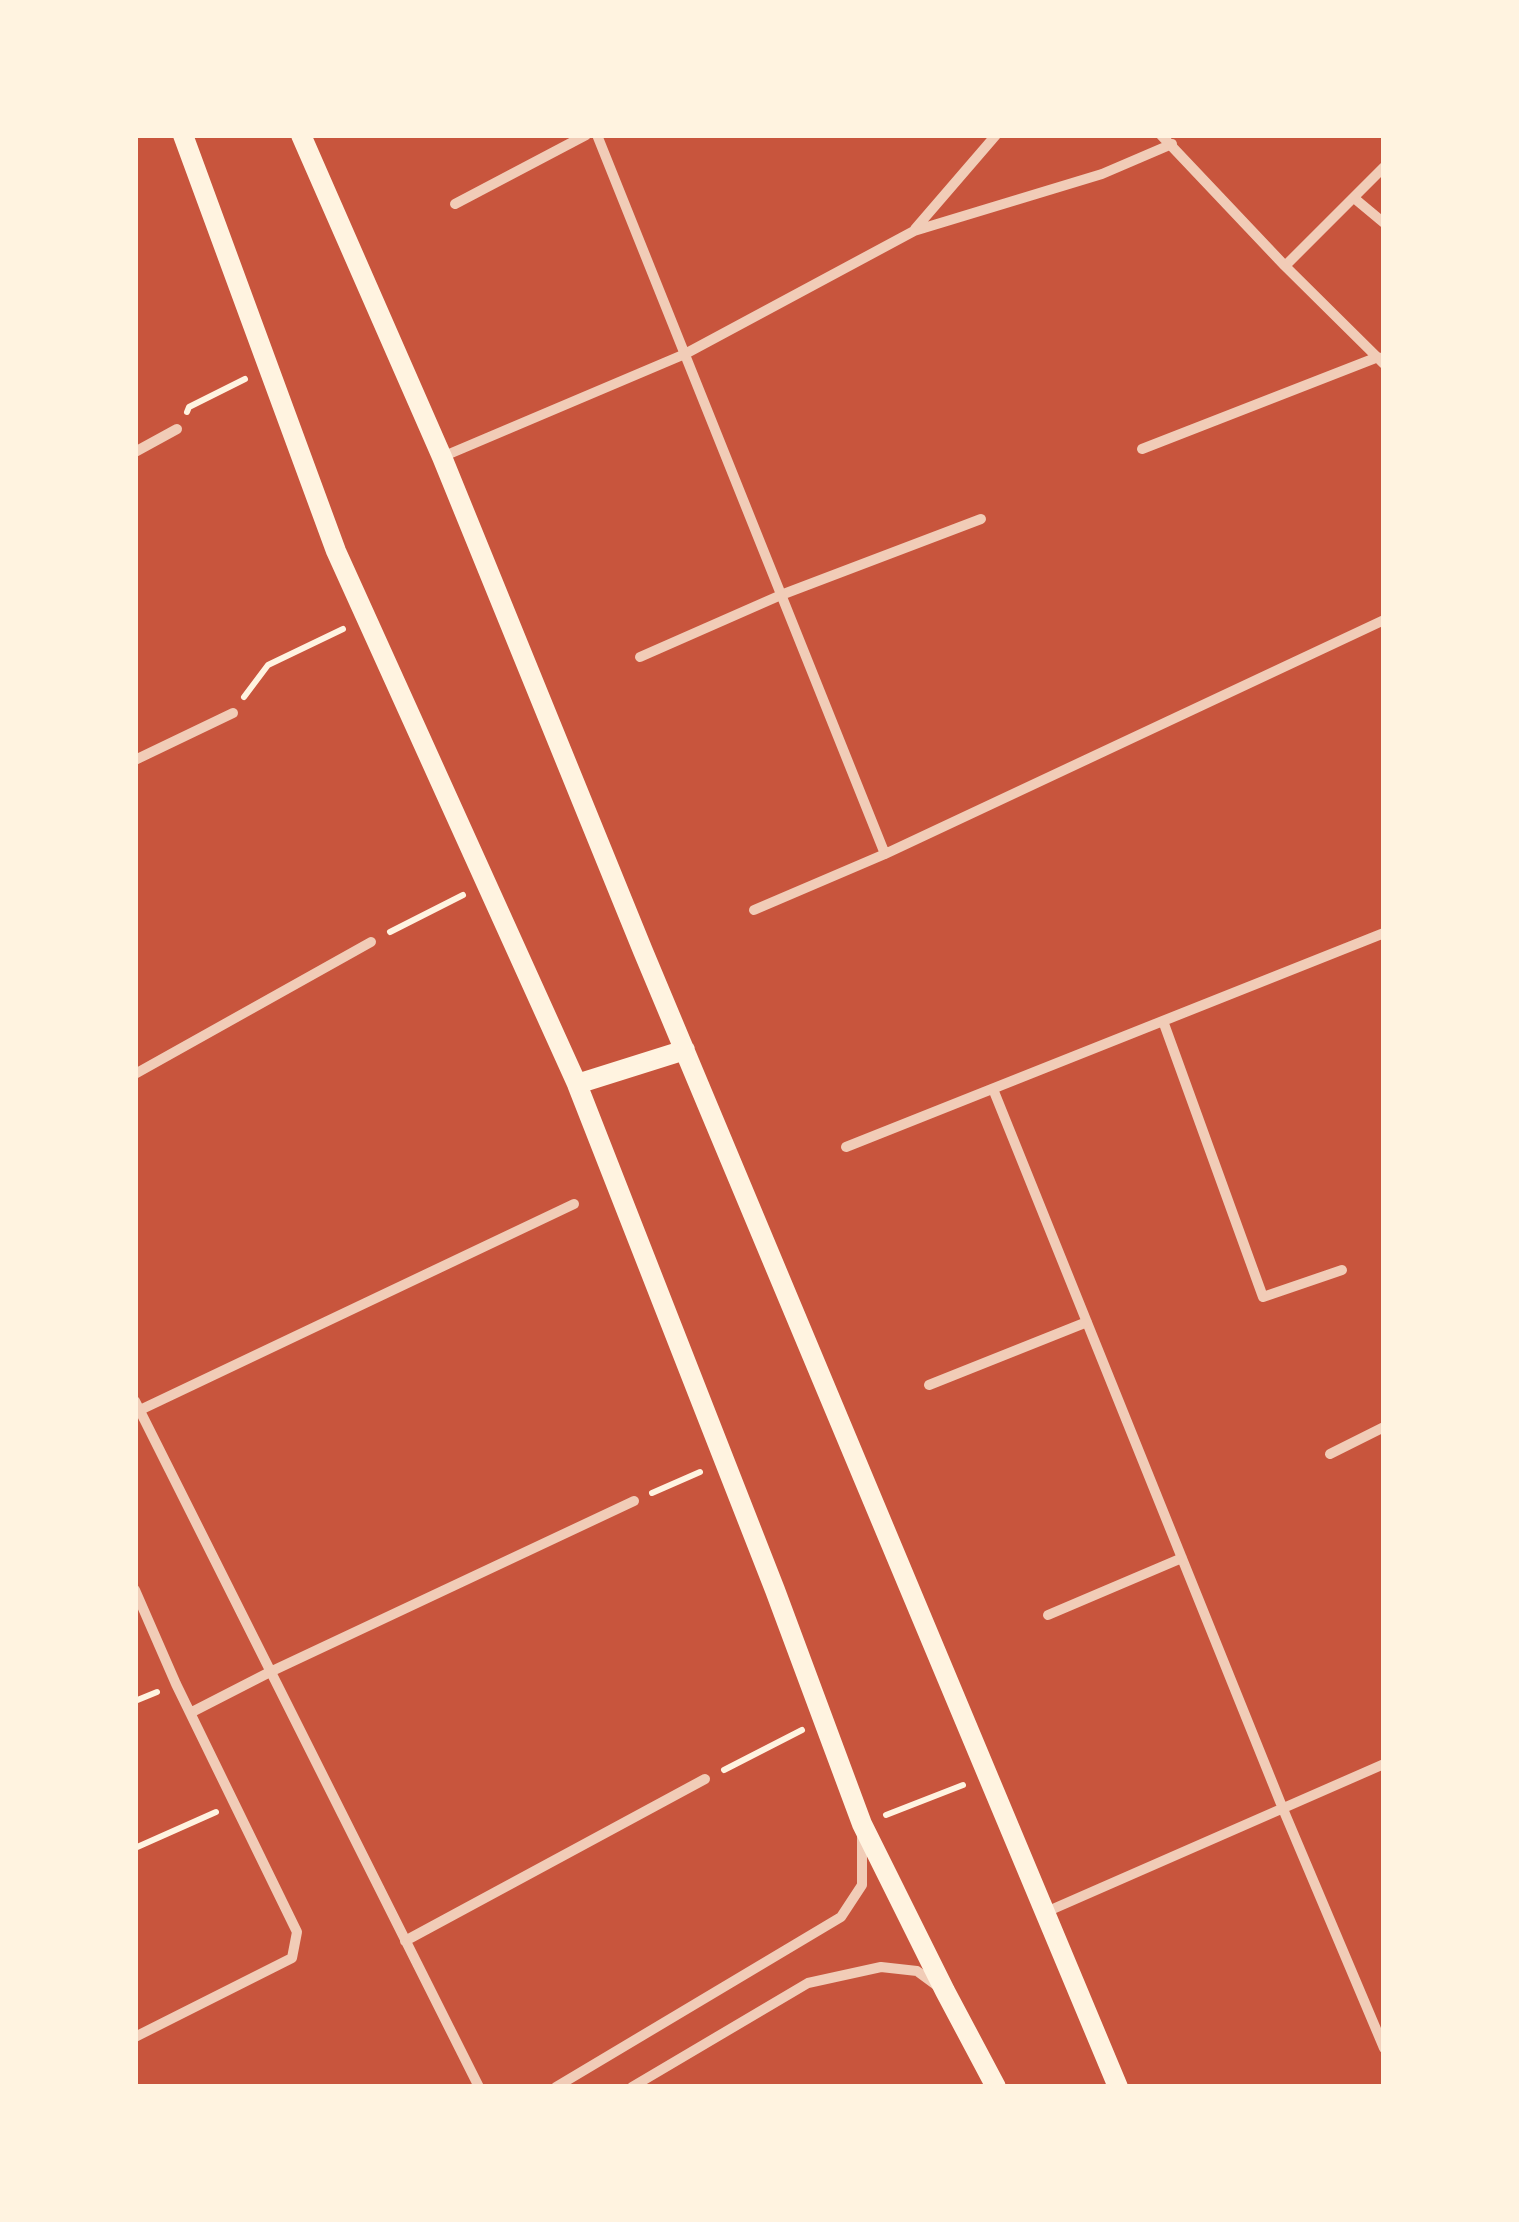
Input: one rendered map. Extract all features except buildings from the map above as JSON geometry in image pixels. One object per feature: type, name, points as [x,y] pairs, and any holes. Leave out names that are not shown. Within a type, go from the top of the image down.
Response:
[{"type":"main road","points":[[183,135],[336,551],[577,1084],[862,1824],[996,2087]]},
{"type":"main road","points":[[302,135],[442,456],[1118,2087]]},
{"type":"main road","points":[[577,1084],[685,1050]]},
{"type":"street","points":[[455,204],[586,135]]},
{"type":"street","points":[[597,135],[885,854]]},
{"type":"street","points":[[914,231],[996,135]]},
{"type":"street","points":[[1142,448],[1381,361],[1161,135]]},
{"type":"street","points":[[442,456],[685,354],[914,231],[1102,174],[1172,144]]},
{"type":"street","points":[[1285,266],[1384,167]]},
{"type":"street","points":[[1354,198],[1384,222]]},
{"type":"street","points":[[135,452],[177,429]]},
{"type":"street","points":[[640,656],[781,595],[981,519]]},
{"type":"street","points":[[754,910],[885,854],[1384,620]]},
{"type":"street","points":[[135,760],[232,713]]},
{"type":"street","points":[[846,1147],[1384,934]]},
{"type":"street","points":[[135,1074],[371,942]]},
{"type":"street","points":[[1163,1021],[1263,1297],[1342,1270]]},
{"type":"street","points":[[993,1089],[1282,1808],[1384,2048]]},
{"type":"street","points":[[479,2087],[137,1406],[574,1204]]},
{"type":"street","points":[[928,1384],[1087,1322]]},
{"type":"street","points":[[1330,1454],[1384,1428]]},
{"type":"street","points":[[192,1712],[634,1502]]},
{"type":"street","points":[[1048,1614],[1182,1558]]},
{"type":"street","points":[[135,1590],[176,1684],[297,1932],[292,1958],[135,2038]]},
{"type":"street","points":[[1044,1912],[1384,1764]]},
{"type":"street","points":[[406,1941],[705,1779]]},
{"type":"street","points":[[556,2087],[841,1917],[862,1885],[862,1824]]},
{"type":"street","points":[[632,2087],[808,1983],[880,1967],[916,1971],[945,1992]]},
{"type":"path","points":[[177,429],[189,407],[268,368]]},
{"type":"path","points":[[232,713],[268,664],[366,618]]},
{"type":"path","points":[[371,942],[487,884]]},
{"type":"path","points":[[634,1502],[724,1462]]},
{"type":"path","points":[[705,1779],[823,1719]]},
{"type":"path","points":[[862,1824],[987,1775]]},
{"type":"path","points":[[135,1848],[234,1804]]}]
